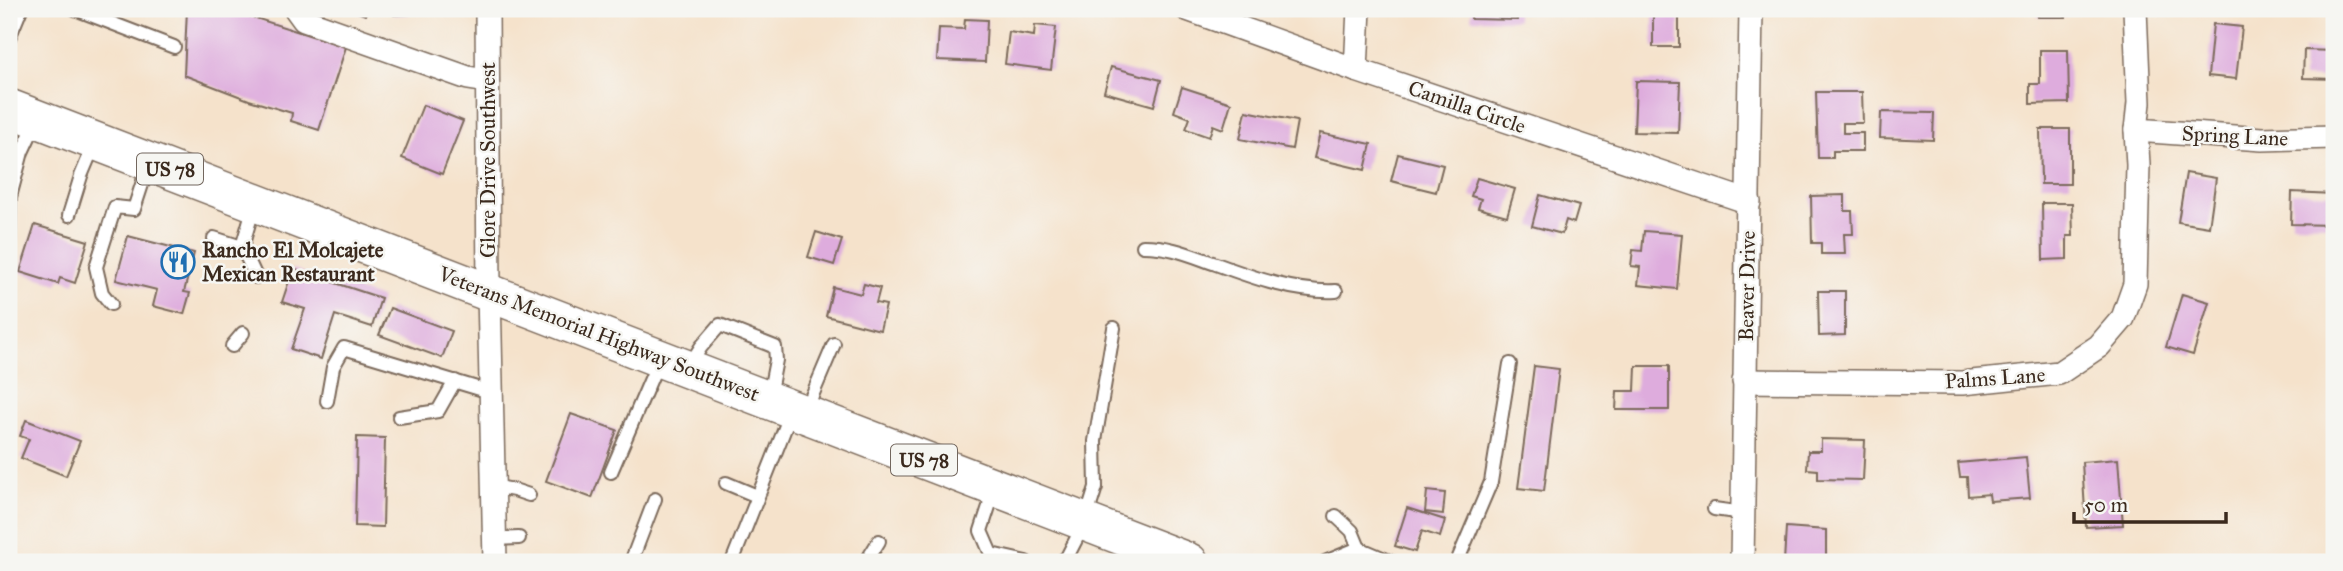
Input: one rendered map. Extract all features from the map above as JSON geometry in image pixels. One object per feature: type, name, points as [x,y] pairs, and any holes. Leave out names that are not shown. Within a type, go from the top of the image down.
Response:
[{"type":"main road","name":"Veterans Memorial Highway Southwest","points":[[23,113],[1085,522],[1148,555],[1189,562]]},
{"type":"street","points":[[296,9],[304,20],[468,78],[486,81]]},
{"type":"street","name":"Glore Drive Southwest","points":[[487,9],[495,562]]},
{"type":"street","name":"Camilla Circle","points":[[1186,9],[1356,70],[1749,202]]},
{"type":"street","points":[[1356,70],[1359,9]]},
{"type":"street","name":"Beaver Drive","points":[[1742,562],[1751,9]]},
{"type":"street","name":"Palms Lane","points":[[1744,381],[1962,383],[2059,373],[2099,346],[2123,318],[2135,284],[2138,164],[2136,130],[2139,103],[2135,9]]},
{"type":"street","name":"Spring Lane","points":[[2136,130],[2262,139],[2334,137]]},
{"type":"lane","points":[[9,38],[21,9]]},
{"type":"lane","points":[[75,9],[174,47]]},
{"type":"lane","points":[[9,245],[10,197],[22,152],[23,113]]},
{"type":"lane","points":[[69,215],[96,141]]},
{"type":"lane","points":[[111,304],[102,293],[96,267],[115,207],[134,209],[149,162]]},
{"type":"lane","points":[[255,202],[242,247],[256,277]]},
{"type":"lane","points":[[214,238],[242,247]]},
{"type":"lane","points":[[1143,246],[1163,246],[1241,273],[1312,292],[1336,291]]},
{"type":"lane","points":[[611,472],[674,363],[701,346],[720,325],[775,346],[788,408]]},
{"type":"lane","points":[[1061,562],[1067,557],[1085,522],[1096,487],[1095,441],[1114,328]]},
{"type":"lane","points":[[232,345],[243,333]]},
{"type":"lane","points":[[732,562],[788,408],[834,344]]},
{"type":"lane","points":[[327,401],[333,367],[344,348],[491,392]]},
{"type":"lane","points":[[1457,562],[1491,482],[1510,364]]},
{"type":"lane","points":[[398,417],[438,411],[455,381]]},
{"type":"lane","points":[[726,483],[757,496]]},
{"type":"lane","points":[[493,486],[529,495]]},
{"type":"lane","points":[[996,488],[981,531],[992,554],[1026,562]]},
{"type":"lane","points":[[631,562],[655,499]]},
{"type":"lane","points":[[1714,509],[1743,513]]},
{"type":"lane","points":[[1336,516],[1352,531],[1359,548],[1392,562]]},
{"type":"lane","points":[[495,539],[519,538]]},
{"type":"lane","points":[[866,562],[879,541]]},
{"type":"lane","points":[[1325,562],[1359,548]]},
{"type":"building","points":[[187,9],[227,9],[346,47],[319,130],[291,121],[292,113],[184,75]]},
{"type":"building","points":[[350,9],[367,9],[365,15]]},
{"type":"building","points":[[394,9],[410,9],[410,14],[394,15]]},
{"type":"building","points":[[1472,9],[1517,9],[1517,20],[1471,19]]},
{"type":"building","points":[[1653,9],[1679,9],[1679,47],[1653,47]]},
{"type":"building","points":[[2037,9],[2066,9],[2066,17],[2038,17]]},
{"type":"building","points":[[965,19],[987,20],[985,62],[937,60],[939,28],[964,29]]},
{"type":"building","points":[[2213,24],[2242,27],[2236,79],[2208,76]]},
{"type":"building","points":[[1035,25],[1056,27],[1051,70],[1005,64],[1009,32],[1034,36]]},
{"type":"building","points":[[2040,50],[2068,50],[2069,103],[2030,104],[2030,84],[2040,84]]},
{"type":"building","points":[[2304,50],[2334,51],[2334,79],[2303,78]]},
{"type":"building","points":[[1111,67],[1161,80],[1154,106],[1104,92]]},
{"type":"building","points":[[1636,81],[1680,82],[1678,133],[1634,132]]},
{"type":"building","points":[[1182,87],[1231,103],[1223,129],[1213,125],[1209,137],[1186,129],[1190,118],[1174,112]]},
{"type":"building","points":[[1816,92],[1862,92],[1863,123],[1843,123],[1843,133],[1863,133],[1863,151],[1833,151],[1833,158],[1818,158]]},
{"type":"building","points":[[423,105],[463,121],[442,174],[402,158]]},
{"type":"building","points":[[1246,111],[1297,121],[1292,149],[1240,139]]},
{"type":"building","points":[[1881,112],[1934,113],[1933,140],[1880,138]]},
{"type":"building","points":[[2040,129],[2070,129],[2070,184],[2041,184]]},
{"type":"building","points":[[1320,133],[1371,144],[1365,170],[1314,158]]},
{"type":"building","points":[[1398,154],[1443,165],[1436,192],[1391,181]]},
{"type":"building","points":[[2186,173],[2216,178],[2209,227],[2178,222]]},
{"type":"building","points":[[1477,178],[1515,189],[1507,216],[1478,208],[1481,199],[1471,196]]},
{"type":"building","points":[[2292,192],[2333,194],[2332,225],[2291,224]]},
{"type":"building","points":[[1540,195],[1579,206],[1574,223],[1566,220],[1562,234],[1532,226]]},
{"type":"building","points":[[1845,195],[1845,211],[1852,211],[1853,234],[1844,234],[1845,254],[1821,254],[1821,243],[1812,243],[1811,196]]},
{"type":"building","points":[[2042,203],[2072,203],[2073,236],[2067,236],[2067,259],[2043,260]]},
{"type":"building","points":[[35,225],[88,241],[75,283],[60,278],[58,284],[20,272]]},
{"type":"building","points":[[1644,231],[1682,234],[1677,289],[1638,285],[1640,267],[1631,266],[1633,250],[1642,251]]},
{"type":"building","points":[[816,232],[842,240],[834,265],[808,257]]},
{"type":"building","points":[[128,236],[194,253],[184,292],[190,293],[184,314],[153,306],[157,290],[116,280]]},
{"type":"building","points":[[293,269],[381,298],[372,327],[335,315],[321,359],[291,349],[305,309],[282,302]]},
{"type":"building","points":[[864,284],[880,288],[876,303],[886,305],[880,330],[826,316],[833,287],[861,294]]},
{"type":"building","points":[[1818,291],[1845,291],[1845,335],[1819,336]]},
{"type":"building","points":[[2182,294],[2209,302],[2193,355],[2166,347]]},
{"type":"building","points":[[390,308],[452,331],[442,358],[379,335]]},
{"type":"building","points":[[1534,366],[1559,369],[1544,491],[1518,488]]},
{"type":"building","points":[[1636,366],[1669,366],[1669,410],[1616,410],[1617,391],[1635,391]]},
{"type":"building","points":[[571,414],[617,430],[592,498],[546,481]]},
{"type":"building","points":[[26,420],[80,441],[66,476],[21,458],[29,439],[20,436]]},
{"type":"building","points":[[357,437],[385,438],[383,527],[355,526]]},
{"type":"building","points":[[1821,439],[1865,440],[1863,480],[1818,479],[1818,470],[1807,469],[1808,451],[1821,451]]},
{"type":"building","points":[[2026,457],[2030,498],[1990,501],[1989,494],[1968,496],[1967,477],[1960,477],[1958,463]]},
{"type":"building","points":[[2118,459],[2123,525],[2086,527],[2082,462]]},
{"type":"building","points":[[1427,491],[1445,493],[1443,514],[1425,512]]},
{"type":"building","points":[[1407,508],[1445,520],[1440,537],[1422,531],[1415,552],[1395,546]]},
{"type":"building","points":[[1786,527],[1826,530],[1826,562],[1784,562]]},
{"type":"place","name":"Rancho El Molcajete Mexican Restaurant","points":[[178,262]]}]
